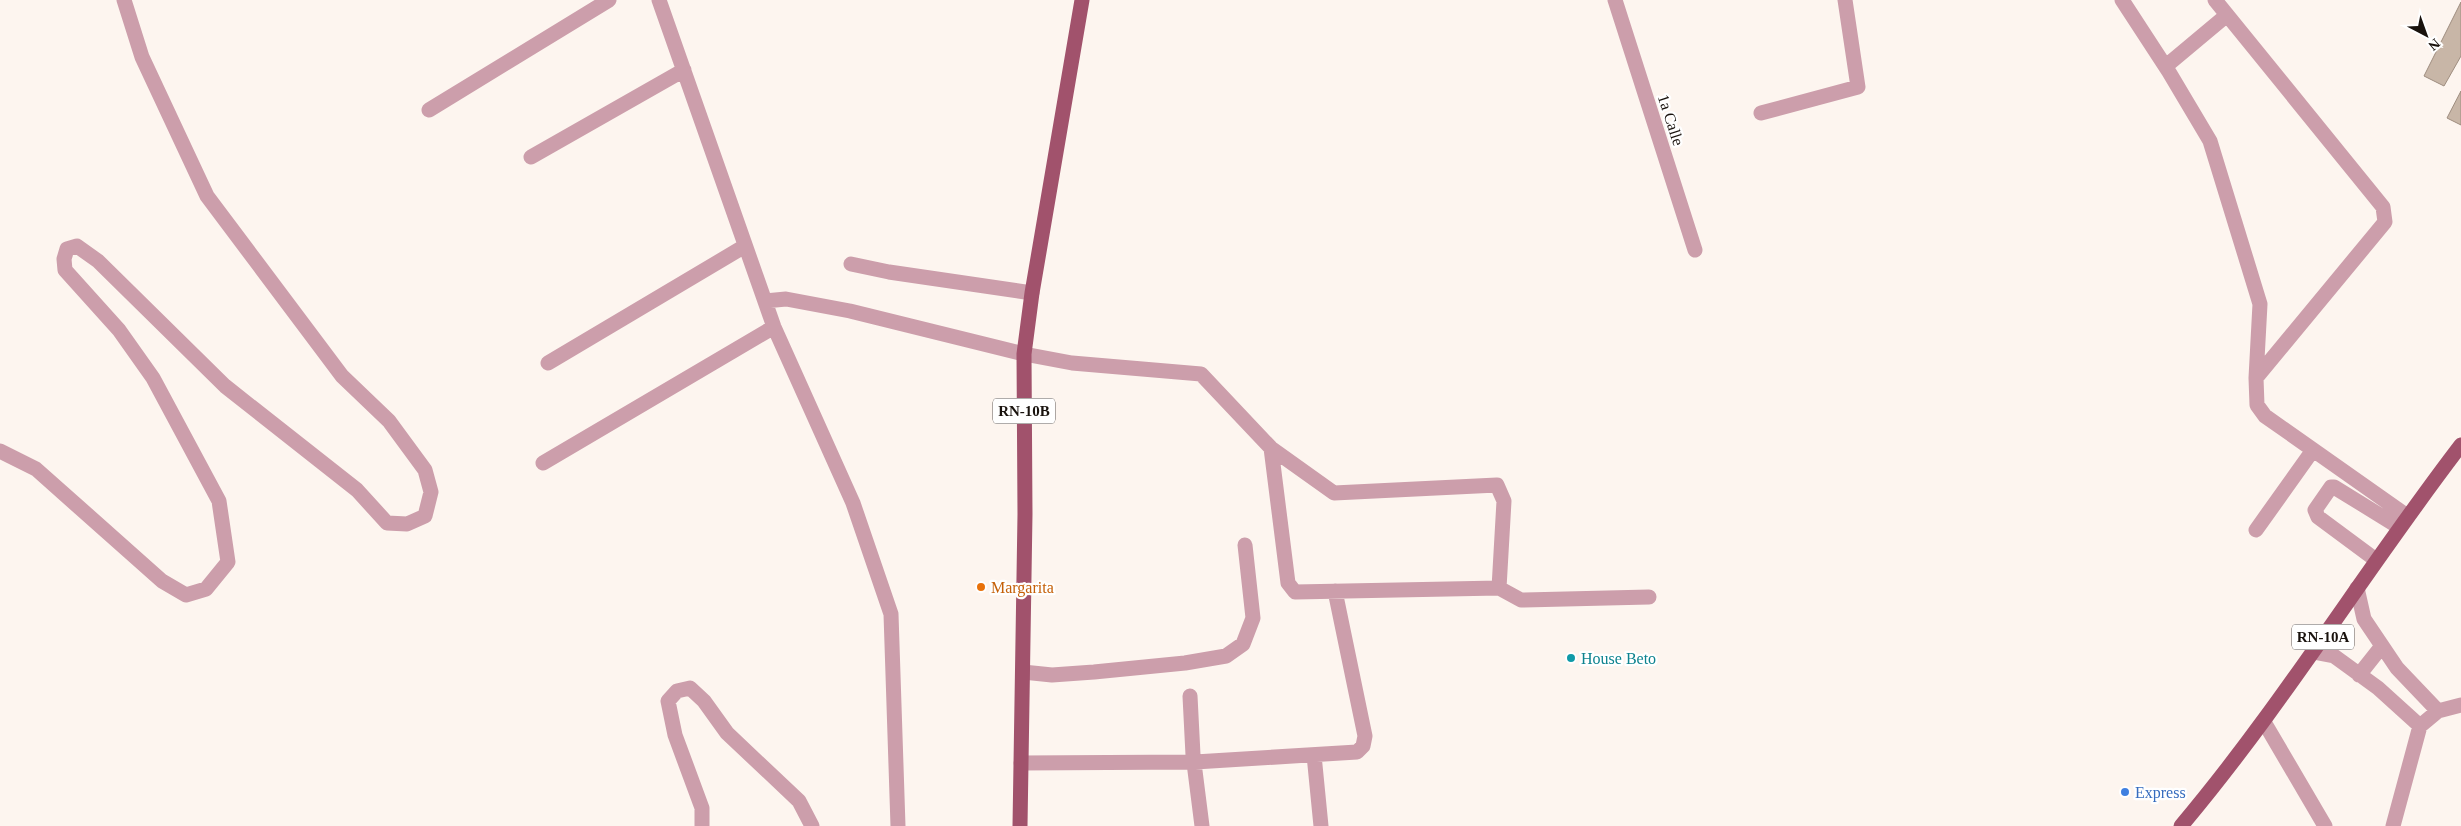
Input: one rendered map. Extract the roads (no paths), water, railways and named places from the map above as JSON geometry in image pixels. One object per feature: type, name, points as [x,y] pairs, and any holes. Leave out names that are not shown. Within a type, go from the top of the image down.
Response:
[{"type":"main road","name":"RN-10B","points":[[1020,826],[1025,514],[1024,354],[1032,293],[1082,0]]},
{"type":"main road","name":"RN-10A","points":[[2181,826],[2264,722],[2403,522],[2461,445]]},
{"type":"street","points":[[0,451],[36,469],[162,581],[186,595],[206,589],[228,562],[219,501],[153,378],[119,330],[65,270],[64,259],[67,249],[77,246],[98,261],[226,386],[357,490],[387,523],[407,524],[425,516],[429,504],[430,492],[425,470],[389,421],[342,376],[207,196],[142,57],[124,0]]},
{"type":"street","points":[[429,110],[609,0]]},
{"type":"street","points":[[660,0],[774,327],[853,503],[891,614],[898,826]]},
{"type":"street","name":"1a Calle","points":[[1615,0],[1695,250]]},
{"type":"street","points":[[1761,113],[1858,87],[1845,0]]},
{"type":"street","points":[[2122,0],[2166,66],[2210,141],[2260,304],[2256,378],[2257,405],[2265,416],[2313,450],[2403,522]]},
{"type":"street","points":[[2215,0],[2383,207],[2386,215],[2385,222],[2256,378]]},
{"type":"street","points":[[2166,66],[2226,15]]},
{"type":"street","points":[[532,157],[684,70]]},
{"type":"street","points":[[548,362],[745,246]]},
{"type":"street","points":[[851,264],[889,272],[1032,293]]},
{"type":"street","points":[[765,301],[786,298],[850,311],[1024,354],[1072,363],[1201,374],[1271,448],[1334,493],[1497,485],[1504,501],[1499,588]]},
{"type":"street","points":[[543,463],[774,327]]},
{"type":"street","points":[[1271,448],[1288,583],[1295,592],[1499,588],[1521,600],[1649,597]]},
{"type":"street","points":[[2256,530],[2313,450]]},
{"type":"street","points":[[2376,560],[2318,516],[2315,510],[2330,488],[2334,486],[2403,522]]},
{"type":"street","points":[[1023,672],[1052,674],[1094,672],[1185,663],[1226,656],[1243,644],[1253,618],[1245,545]]},
{"type":"street","points":[[2357,588],[2364,619],[2398,668],[2438,711]]},
{"type":"street","points":[[1021,763],[1195,762],[1357,752],[1363,746],[1365,736],[1335,591]]},
{"type":"street","points":[[2359,675],[2382,646]]},
{"type":"street","points":[[2313,652],[2334,656],[2420,726]]},
{"type":"street","points":[[702,826],[702,808],[675,736],[668,701],[677,691],[690,688],[704,701],[727,733],[799,801],[812,826]]},
{"type":"street","points":[[1190,696],[1202,826]]},
{"type":"street","points":[[2397,823],[2420,726],[2438,711],[2461,705]]},
{"type":"street","points":[[2264,722],[2325,826]]},
{"type":"street","points":[[1314,755],[1321,826]]},
{"type":"place","name":"Margarita","points":[[981,587]]},
{"type":"place","name":"House Beto","points":[[1571,658]]},
{"type":"place","name":"Express","points":[[2125,792]]}]
